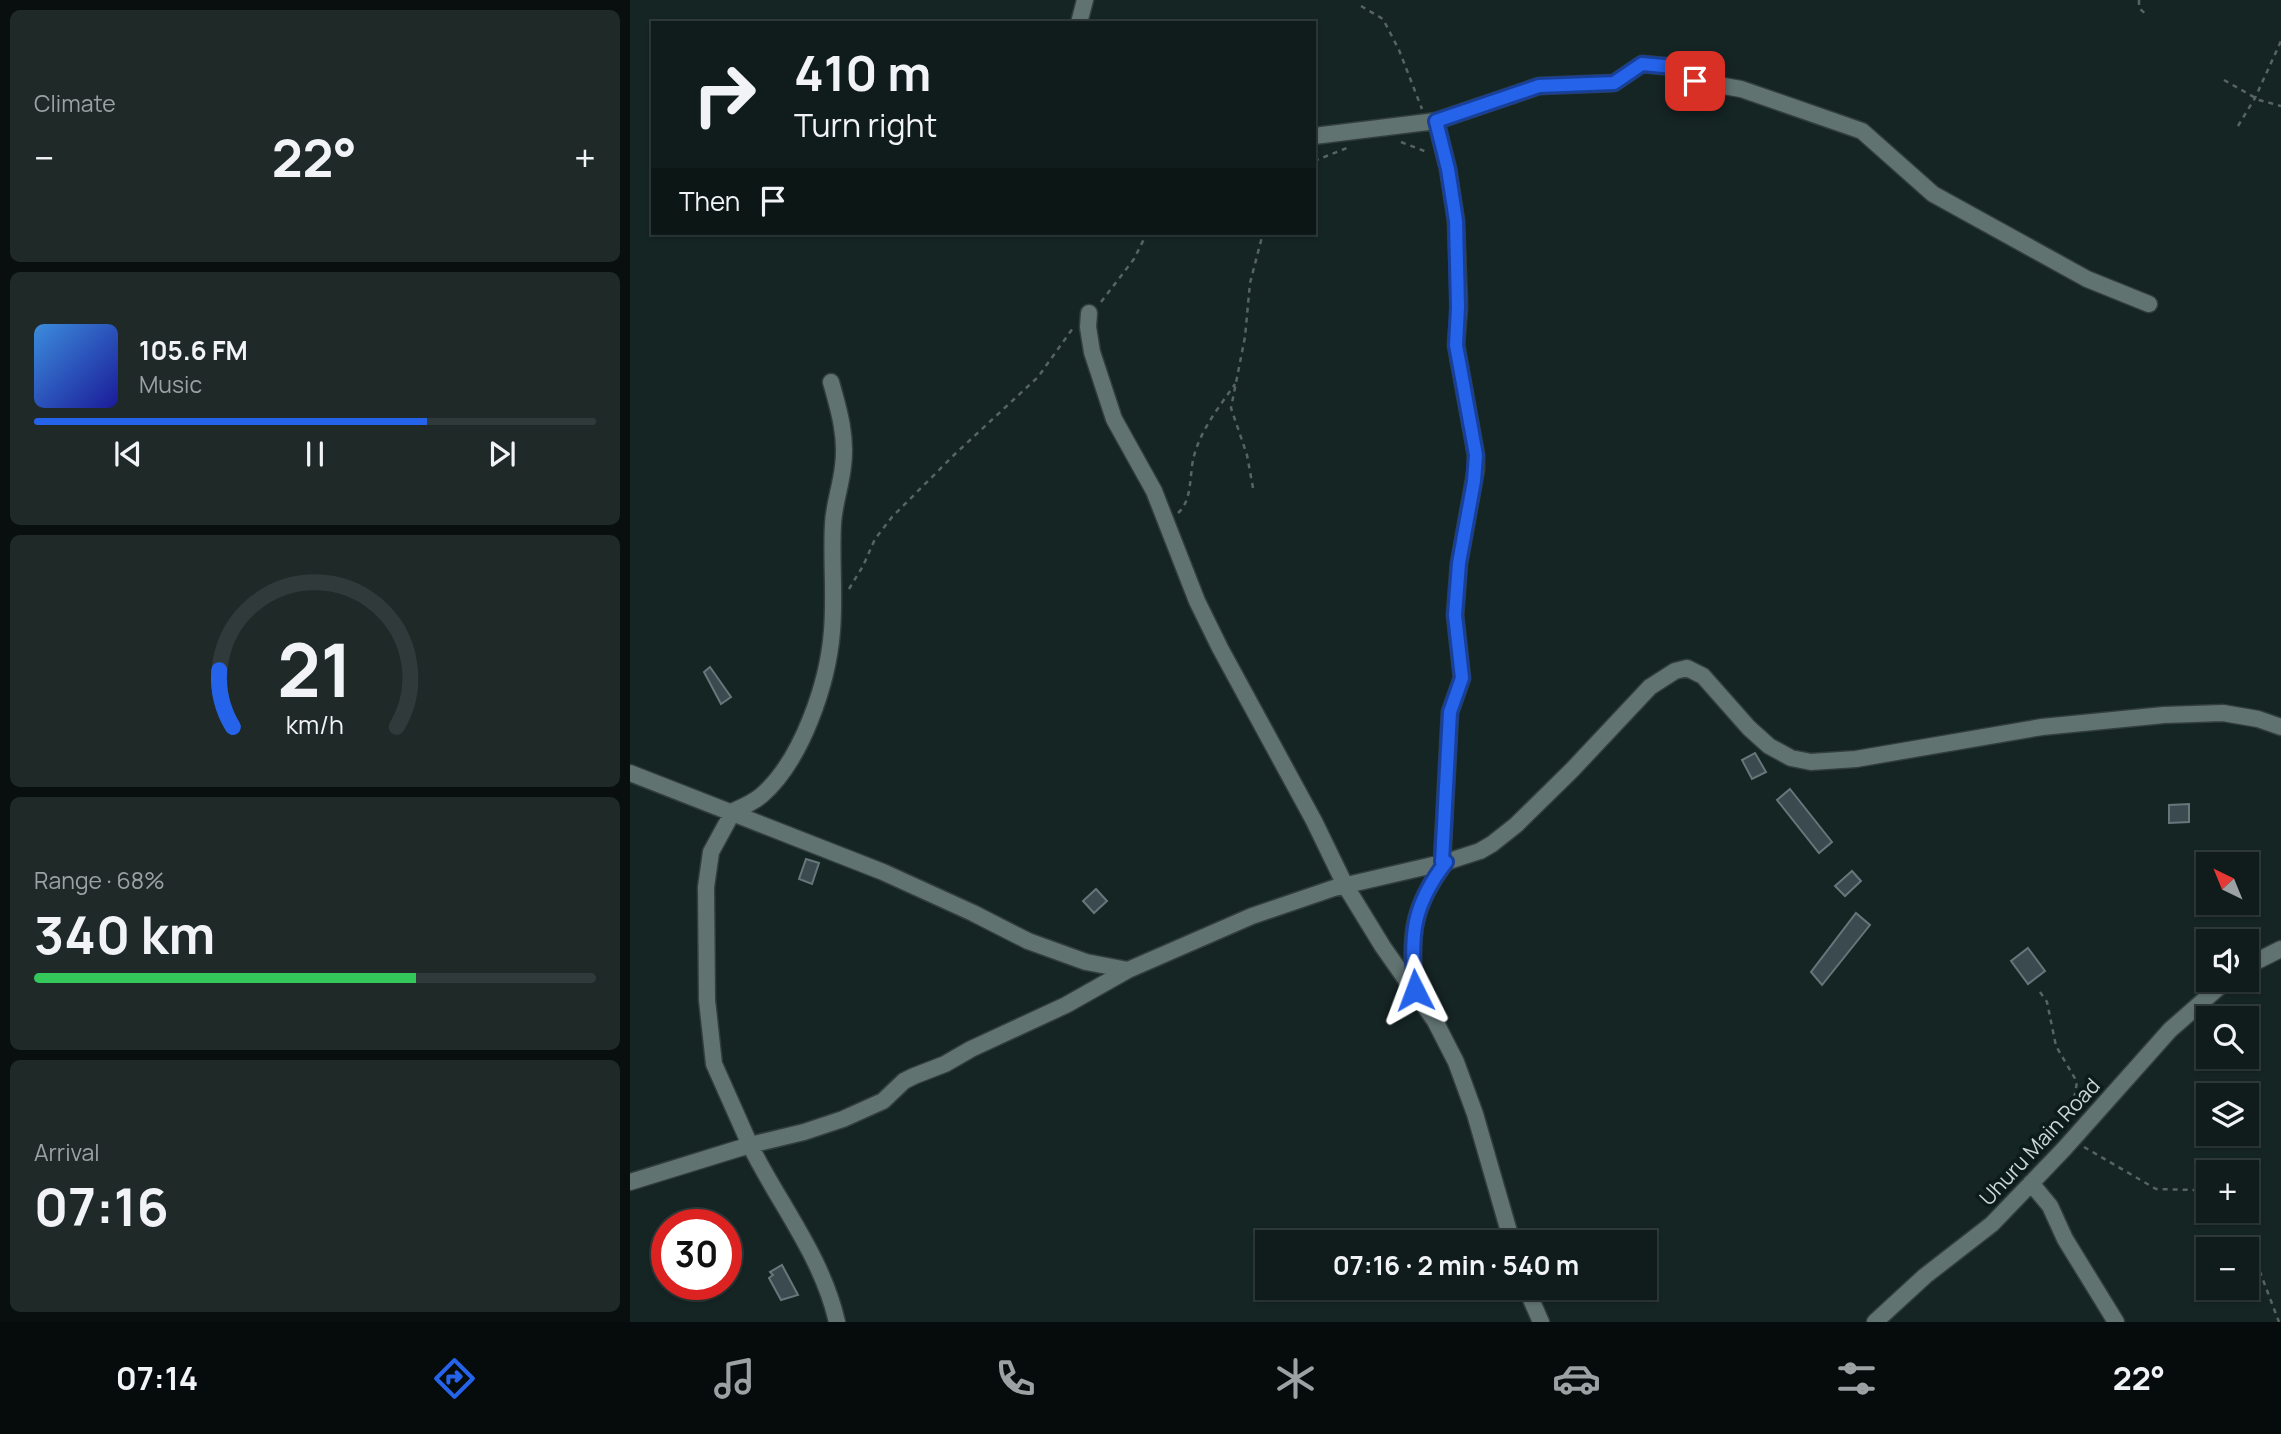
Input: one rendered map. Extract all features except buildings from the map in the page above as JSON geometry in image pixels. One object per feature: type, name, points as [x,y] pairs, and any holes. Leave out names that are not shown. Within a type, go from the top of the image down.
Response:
[{"type":"street","points":[[1080,21],[1085,0]]},
{"type":"street","points":[[1316,136],[1432,121],[1539,86],[1614,83],[1642,64],[1674,67],[1695,81],[1741,89],[1862,131],[1933,194],[2087,279],[2149,304]]},
{"type":"street","points":[[1415,990],[1413,950],[1419,909],[1423,895],[1444,862],[1450,712],[1462,678],[1455,615],[1459,563],[1476,469],[1456,345],[1456,221],[1444,154],[1432,121]]},
{"type":"street","points":[[1089,313],[1092,352],[1114,419],[1149,481],[1197,601],[1345,885],[1445,1040],[1465,1087],[1508,1230]]},
{"type":"street","points":[[729,813],[760,797],[790,761],[816,701],[829,653],[833,610],[833,524],[844,447],[844,428],[831,382]]},
{"type":"street","points":[[630,1182],[750,1144],[804,1132],[843,1119],[883,1101],[904,1081],[1066,1005],[1128,970],[1265,911],[1345,885],[1480,851],[1508,832],[1563,780],[1650,687],[1664,677],[1687,668],[1703,676],[1749,728],[1769,746],[1791,758],[1811,762],[1856,759],[2042,727],[2189,713],[2223,713],[2258,719],[2281,727]]},
{"type":"street","points":[[630,773],[883,872],[1028,941],[1086,962],[1128,970]]},
{"type":"street","points":[[729,813],[729,819],[711,852],[706,887],[707,1000],[714,1065],[750,1144],[800,1231],[823,1280],[837,1322]]},
{"type":"street","points":[[2259,960],[2281,949]]},
{"type":"street","name":"Uhuru Main Road","points":[[1875,1322],[1925,1276],[1982,1233],[2069,1144],[2170,1030],[2213,992]]},
{"type":"street","points":[[2031,1183],[2050,1206],[2065,1238],[2116,1322]]},
{"type":"street","points":[[1531,1300],[1541,1322]]},
{"type":"path","points":[[2139,0],[2139,8],[2147,15]]},
{"type":"path","points":[[1362,6],[1383,19],[1432,121]]},
{"type":"path","points":[[2238,126],[2255,98],[2281,41]]},
{"type":"path","points":[[2224,80],[2255,98],[2281,106]]},
{"type":"path","points":[[1393,138],[1427,152],[1444,154]]},
{"type":"path","points":[[1316,160],[1351,147]]},
{"type":"path","points":[[833,610],[854,584],[875,539],[892,517],[1038,377],[1065,337],[1105,299],[1118,282],[1146,235]]},
{"type":"path","points":[[1253,488],[1247,454],[1231,408],[1245,337],[1250,283],[1262,235]]},
{"type":"path","points":[[1166,523],[1185,507],[1194,455],[1199,442],[1237,381]]},
{"type":"path","points":[[2040,992],[2047,1002],[2056,1046],[2077,1082],[2069,1144],[2102,1155],[2156,1189],[2196,1190]]},
{"type":"path","points":[[2259,1269],[2279,1322]]},
{"type":"route","points":[[1415,990],[1415,923],[1423,895],[1446,862],[1442,862],[1450,712],[1462,678],[1455,615],[1459,563],[1476,469],[1476,455],[1456,345],[1456,221],[1448,169],[1436,121],[1539,86],[1614,83],[1642,64],[1674,67],[1695,81]]}]
